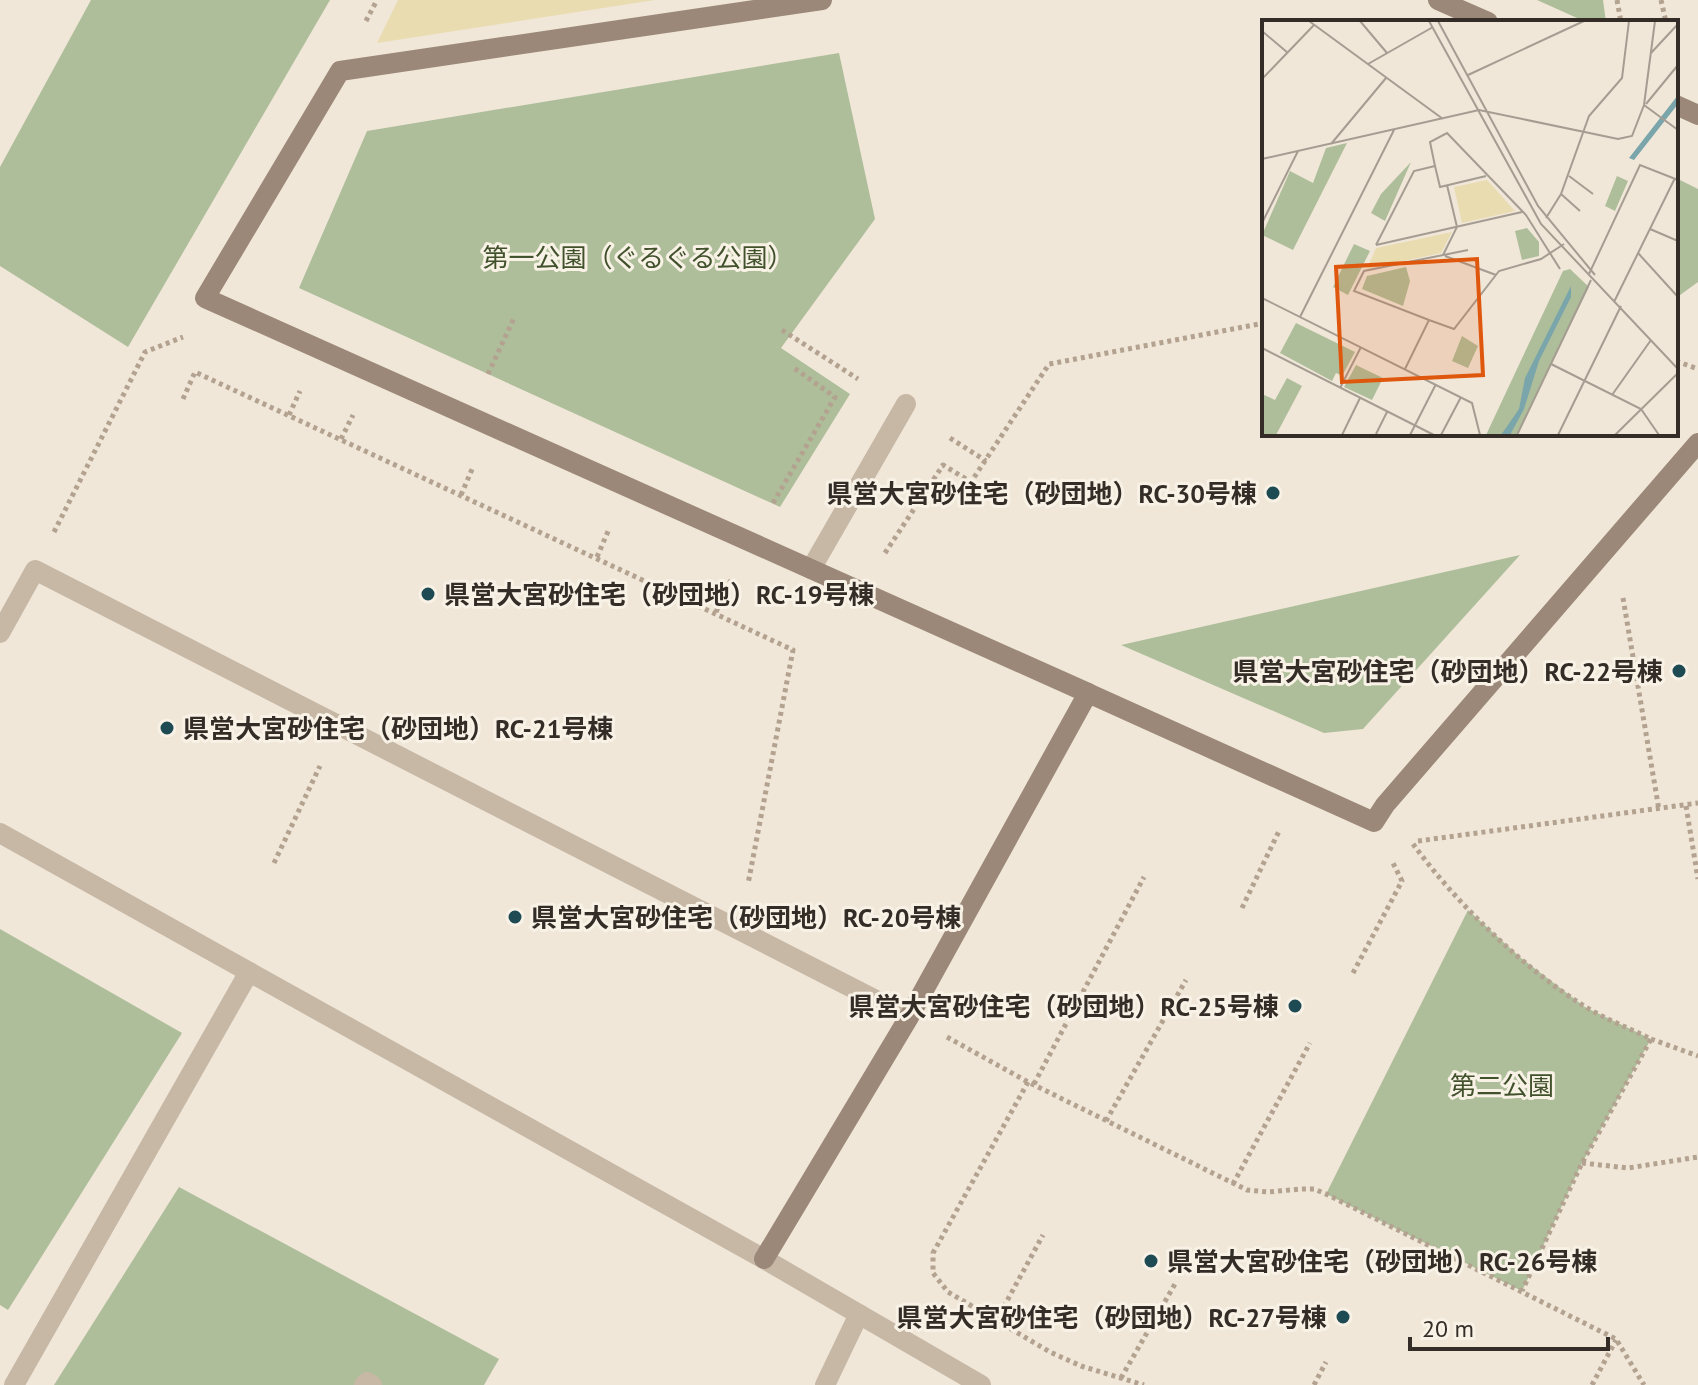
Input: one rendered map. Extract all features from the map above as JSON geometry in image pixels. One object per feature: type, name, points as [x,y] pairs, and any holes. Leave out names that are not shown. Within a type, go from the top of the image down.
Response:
[{"type":"street","points":[[822,0],[340,71],[205,298],[1374,822],[1385,805],[1698,443]]},
{"type":"street","points":[[1438,0],[1483,20]]},
{"type":"street","points":[[1678,107],[1698,115]]},
{"type":"street","points":[[811,569],[906,404]]},
{"type":"street","points":[[0,633],[35,570],[909,1017]]},
{"type":"street","points":[[764,1259],[909,1017],[1088,693]]},
{"type":"street","points":[[0,833],[764,1259],[981,1385]]},
{"type":"street","points":[[14,1385],[249,972]]},
{"type":"street","points":[[825,1385],[859,1314]]},
{"type":"street","points":[[364,1385],[367,1382],[372,1385]]},
{"type":"path","points":[[1617,0],[1621,20]]},
{"type":"path","points":[[1661,0],[1666,20]]},
{"type":"path","points":[[35,570],[145,352],[185,336],[205,298]]},
{"type":"path","points":[[488,374],[515,316]]},
{"type":"path","points":[[885,554],[943,465],[971,482],[1049,364],[1262,323]]},
{"type":"path","points":[[782,330],[858,379]]},
{"type":"path","points":[[1678,362],[1698,369]]},
{"type":"path","points":[[772,504],[835,397],[794,368]]},
{"type":"path","points":[[183,399],[195,372],[793,650],[748,886],[729,924]]},
{"type":"path","points":[[341,439],[354,411]]},
{"type":"path","points":[[950,438],[986,461]]},
{"type":"path","points":[[461,495],[474,464]]},
{"type":"path","points":[[597,557],[610,526]]},
{"type":"path","points":[[1614,541],[1659,810]]},
{"type":"path","points":[[274,863],[340,725]]},
{"type":"path","points":[[1242,908],[1299,789]]},
{"type":"path","points":[[1698,803],[1411,842],[1468,910],[1521,958],[1585,1007],[1651,1039],[1698,1056]]},
{"type":"path","points":[[1686,806],[1698,879]]},
{"type":"path","points":[[1353,973],[1402,881],[1374,822]]},
{"type":"path","points":[[1144,877],[933,1253],[932,1263],[933,1273],[948,1292],[996,1321],[1081,1366],[1144,1385]]},
{"type":"path","points":[[1106,1121],[1186,980]]},
{"type":"path","points":[[1522,1291],[1582,1163],[1651,1039]]},
{"type":"path","points":[[1233,1184],[1310,1043]]},
{"type":"path","points":[[961,1045],[1233,1184],[1247,1190],[1268,1192],[1314,1189],[1522,1291],[1616,1339],[1644,1385]]},
{"type":"path","points":[[1582,1163],[1628,1168],[1698,1157]]},
{"type":"path","points":[[996,1321],[1043,1235]]},
{"type":"path","points":[[1121,1378],[1175,1284]]},
{"type":"path","points":[[1592,1385],[1616,1339]]},
{"type":"path","points":[[1314,1385],[1326,1362]]},
{"type":"green space","points":[[91,0],[330,0],[128,347],[0,266],[0,167]]},
{"type":"green space","points":[[1537,0],[1603,0],[1606,20],[1582,20]]},
{"type":"green space","name":"第一公園（ぐるぐる公園）","points":[[839,53],[875,219],[781,348],[850,394],[780,507],[299,288],[367,131]]},
{"type":"green space","points":[[1678,179],[1698,189],[1698,282],[1678,297]]},
{"type":"green space","points":[[1520,555],[1363,729],[1324,733],[1121,645]]},
{"type":"green space","name":"第二公園","points":[[1468,910],[1521,958],[1585,1007],[1651,1039],[1582,1163],[1522,1291],[1326,1194]]},
{"type":"green space","points":[[0,929],[182,1033],[8,1310],[0,1305]]},
{"type":"green space","points":[[179,1187],[499,1359],[484,1385],[54,1385]]},
{"type":"sand","points":[[398,0],[655,0],[377,43]]},
{"type":"place","name":"県営大宮砂住宅（砂団地）RC-30号棟","points":[[1273,493]]},
{"type":"place","name":"県営大宮砂住宅（砂団地）RC-19号棟","points":[[428,594]]},
{"type":"place","name":"県営大宮砂住宅（砂団地）RC-22号棟","points":[[1679,671]]},
{"type":"place","name":"県営大宮砂住宅（砂団地）RC-21号棟","points":[[167,728]]},
{"type":"place","name":"県営大宮砂住宅（砂団地）RC-20号棟","points":[[515,917]]},
{"type":"place","name":"県営大宮砂住宅（砂団地）RC-25号棟","points":[[1295,1006]]},
{"type":"place","name":"県営大宮砂住宅（砂団地）RC-26号棟","points":[[1151,1261]]},
{"type":"place","name":"県営大宮砂住宅（砂団地）RC-27号棟","points":[[1343,1317]]}]
